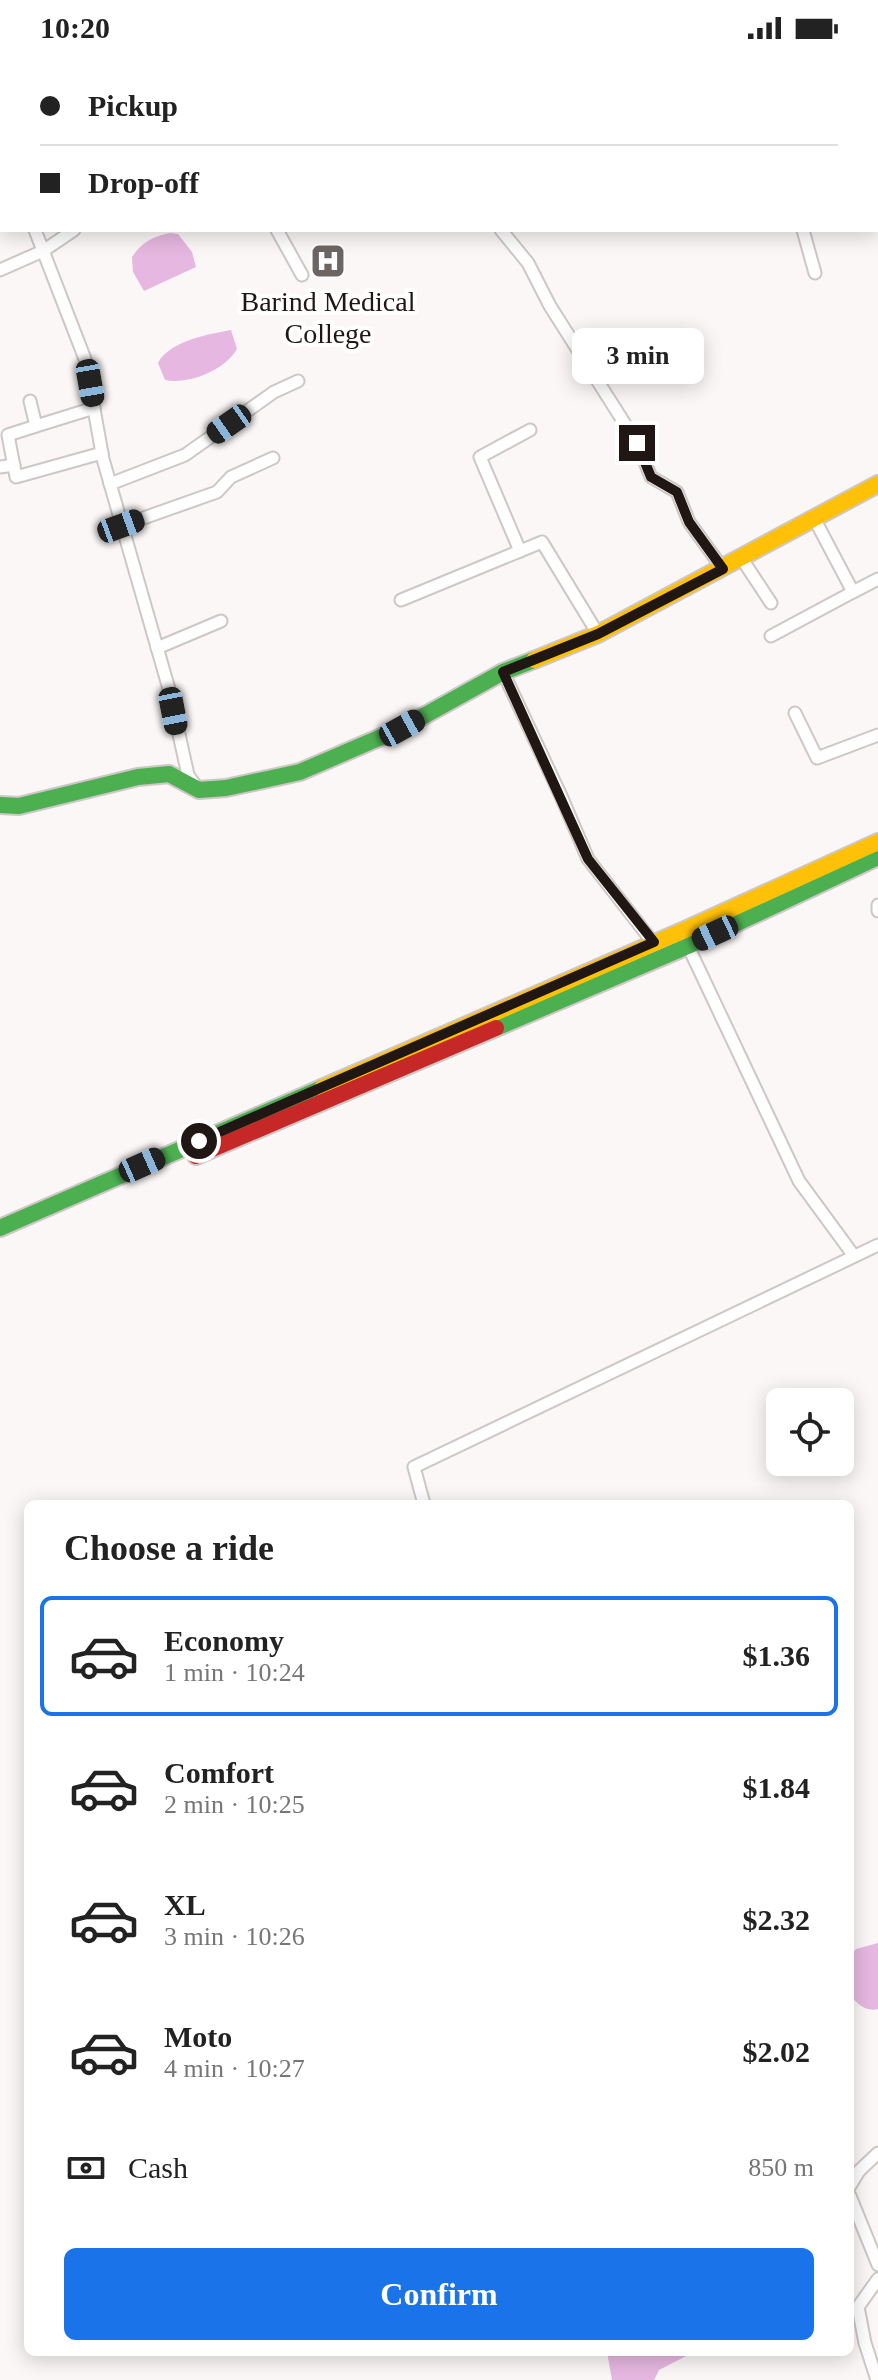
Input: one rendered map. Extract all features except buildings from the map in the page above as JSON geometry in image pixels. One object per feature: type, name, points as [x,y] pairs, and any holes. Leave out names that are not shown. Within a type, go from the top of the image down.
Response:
[{"type":"main road","points":[[0,805],[19,806],[138,777],[169,774],[199,790],[226,788],[300,772],[402,728],[503,672],[598,634],[878,484]]},
{"type":"main road","points":[[0,1240],[657,949],[878,842]]},
{"type":"main road","points":[[0,1228],[657,949],[688,946],[878,857]]},
{"type":"street","points":[[36,232],[85,359],[102,453],[121,526],[157,648],[188,775],[199,790]]},
{"type":"street","points":[[0,270],[43,251],[71,232]]},
{"type":"street","points":[[278,232],[302,275]]},
{"type":"street","points":[[503,232],[528,263],[550,306],[637,443],[651,477],[677,492],[689,522],[723,569]]},
{"type":"street","points":[[804,232],[815,273]]},
{"type":"street","points":[[110,484],[185,455],[274,392],[298,381]]},
{"type":"street","points":[[30,401],[36,426]]},
{"type":"street","points":[[94,408],[8,435],[16,477],[102,453]]},
{"type":"street","points":[[520,551],[480,457],[530,430]]},
{"type":"street","points":[[121,526],[217,492],[231,477],[273,458]]},
{"type":"street","points":[[0,467],[14,465]]},
{"type":"street","points":[[815,520],[853,592]]},
{"type":"street","points":[[401,600],[542,542],[598,634]]},
{"type":"street","points":[[742,559],[771,603]]},
{"type":"street","points":[[771,636],[878,579]]},
{"type":"street","points":[[157,648],[221,621]]},
{"type":"street","points":[[503,672],[588,859],[657,949]]},
{"type":"street","points":[[795,713],[817,758],[878,735]]},
{"type":"street","points":[[688,946],[799,1181],[854,1256]]},
{"type":"street","points":[[423,1500],[414,1467],[878,1245]]},
{"type":"street","points":[[854,2179],[878,2153]]},
{"type":"street","points":[[854,2206],[878,2265]]},
{"type":"street","points":[[877,2380],[858,2307],[878,2279]]},
{"type":"shaded area","points":[[170,233],[178,234],[192,252],[196,267],[144,291],[133,272],[132,257],[148,241]]},
{"type":"shaded area","points":[[231,330],[237,349],[224,363],[195,378],[165,380],[158,363],[163,355],[190,340]]},
{"type":"shaded area","points":[[878,1943],[878,2009],[866,2008],[854,1999],[856,1949]]},
{"type":"shaded area","points":[[608,2356],[686,2356],[659,2370],[654,2380],[612,2380]]},
{"type":"traffic: fast","points":[[0,805],[19,806],[138,777],[169,774],[199,790],[226,788],[300,772],[402,728],[503,672],[534,660]]},
{"type":"traffic: fast","points":[[496,1028],[688,946],[878,857]]},
{"type":"traffic: fast","points":[[0,1228],[322,1088]]},
{"type":"traffic: slow","points":[[534,660],[598,634],[878,484]]},
{"type":"traffic: slow","points":[[322,1088],[878,842]]},
{"type":"traffic: jam","points":[[196,1156],[496,1028]]},
{"type":"place","name":"Barind Medical College","points":[[328,261]]},
{"type":"route","points":[[199,1141],[654,942],[588,859],[503,672],[598,634],[723,569],[689,522],[677,492],[651,477],[637,443]]}]
